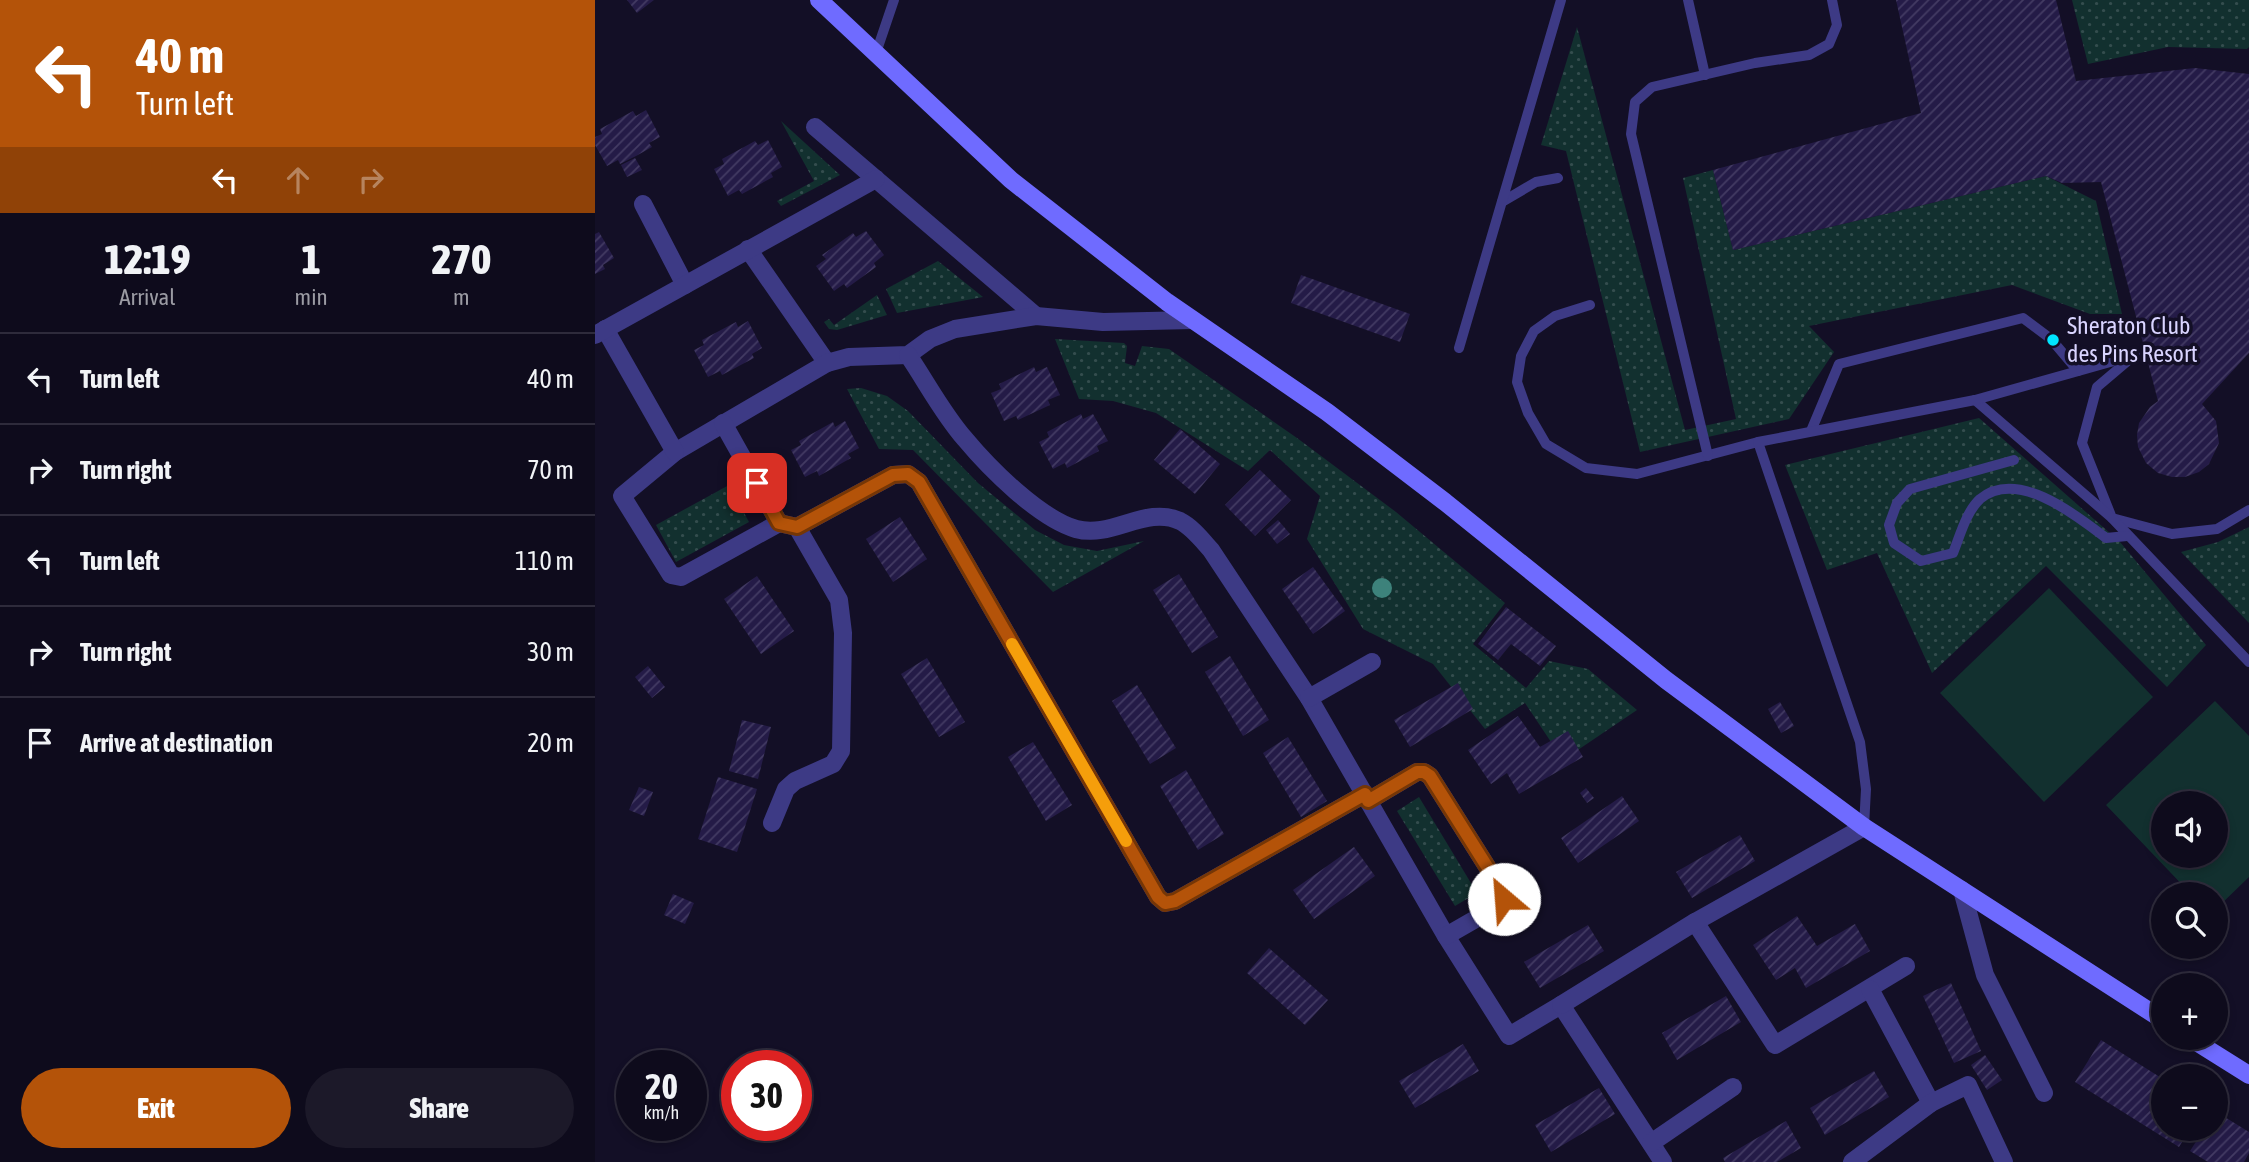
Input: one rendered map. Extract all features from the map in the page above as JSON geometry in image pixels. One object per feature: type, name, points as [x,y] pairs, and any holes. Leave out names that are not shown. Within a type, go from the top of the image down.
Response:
[{"type":"main road","points":[[819,0],[1011,180],[1193,320],[1327,412],[1445,502],[1666,680],[1864,827],[2151,1012]]},
{"type":"main road","points":[[2209,1050],[2249,1075]]},
{"type":"street","points":[[815,127],[1036,316]]},
{"type":"street","points":[[675,452],[600,332],[876,179]]},
{"type":"street","points":[[643,204],[685,285]]},
{"type":"street","points":[[748,249],[827,363]]},
{"type":"street","points":[[1193,320],[1103,322],[1036,316],[955,328],[908,355],[849,357],[827,363],[675,452],[622,496],[671,575],[681,578],[779,523],[797,527],[893,475],[908,474],[919,482],[1158,897],[1165,903],[1175,901],[1366,798],[1417,772],[1424,772],[1430,776],[1503,892],[1504,899],[1500,905],[1446,936]]},
{"type":"street","points":[[908,355],[964,438],[1035,507],[1053,519],[1076,529],[1093,531],[1118,527],[1146,517],[1162,516],[1180,521],[1198,534],[1212,550],[1309,698],[1446,936],[1509,1036],[1695,922],[1864,827]]},
{"type":"street","points":[[723,423],[779,523]]},
{"type":"street","points":[[772,823],[786,789],[795,781],[833,764],[841,751],[843,633],[839,600],[797,527]]},
{"type":"street","points":[[1309,698],[1372,662]]},
{"type":"street","points":[[1962,890],[1985,975],[2044,1093]]},
{"type":"street","points":[[1695,922],[1775,1045],[1906,966]]},
{"type":"street","points":[[1870,989],[1931,1103]]},
{"type":"street","points":[[1560,1005],[1663,1162]]},
{"type":"street","points":[[1852,1162],[1931,1103],[1968,1085],[2004,1162]]},
{"type":"street","points":[[1651,1143],[1733,1087]]},
{"type":"lane","points":[[876,53],[894,0]]},
{"type":"lane","points":[[1459,348],[1561,0]]},
{"type":"lane","points":[[1688,0],[1705,75]]},
{"type":"lane","points":[[1708,456],[1631,134],[1635,102],[1651,87],[1755,63],[1809,55],[1829,44],[1837,25],[1832,0]]},
{"type":"lane","points":[[1502,202],[1536,181],[1558,178]]},
{"type":"lane","points":[[1590,304],[1555,316],[1534,331],[1521,356],[1517,382],[1528,413],[1546,444],[1585,468],[1637,474],[1758,442],[1975,400],[2135,355],[2097,387],[2082,443],[2112,518]]},
{"type":"lane","points":[[1811,431],[1839,364],[2024,318],[2051,339],[2078,371]]},
{"type":"lane","points":[[1975,400],[2112,518],[2249,662]]},
{"type":"lane","points":[[1758,442],[1860,743],[1866,789],[1864,827]]},
{"type":"lane","points":[[2014,460],[1910,489],[1897,503],[1889,525],[1894,543],[1921,561],[1953,553],[1974,507],[1998,489],[2024,489],[2064,507],[2106,538],[2127,536]]},
{"type":"lane","points":[[2112,518],[2172,534],[2217,530],[2249,510]]},
{"type":"green space","points":[[2072,0],[2249,0],[2249,47],[2168,47],[2088,64]]},
{"type":"green space","points":[[1577,27],[1685,430],[1736,419],[1683,178],[1713,170],[1733,250],[2046,176],[2096,201],[2122,314],[2090,314],[2012,285],[1809,326],[1834,352],[1789,419],[1640,452],[1566,151],[1541,145]]},
{"type":"green space","points":[[781,121],[840,175],[781,206],[777,201],[814,181]]},
{"type":"green space","points":[[938,261],[983,297],[897,313],[886,289]]},
{"type":"green space","points":[[877,295],[887,315],[837,330],[829,329],[824,322],[829,319],[834,325]]},
{"type":"green space","points":[[1055,339],[1124,343],[1127,346],[1125,363],[1135,366],[1142,346],[1169,349],[1297,438],[1396,512],[1505,603],[1473,644],[1526,688],[1549,661],[1588,669],[1637,710],[1563,760],[1525,703],[1485,729],[1433,664],[1363,629],[1307,539],[1320,496],[1270,450],[1248,471],[1156,413],[1113,401],[1079,399]]},
{"type":"green space","points":[[861,388],[887,396],[908,411],[978,483],[1035,530],[1064,545],[1097,551],[1144,541],[1053,592],[913,450],[879,449],[847,389]]},
{"type":"green space","points":[[1979,418],[2120,542],[2206,645],[2167,687],[2046,566],[1932,673],[1877,553],[1827,570],[1785,465]]},
{"type":"green space","points":[[729,485],[749,522],[676,562],[656,525]]},
{"type":"green space","points":[[2249,527],[2249,623],[2181,552],[2218,542]]},
{"type":"green space","points":[[2049,588],[2153,697],[2044,802],[1940,693]]},
{"type":"green space","points":[[2215,701],[2249,736],[2249,877],[2228,897],[2228,882],[2180,882],[2166,868],[2228,868],[2228,791],[2151,791],[2151,852],[2106,805]]},
{"type":"green space","points":[[1419,797],[1477,893],[1455,906],[1397,811]]},
{"type":"building","points":[[627,0],[654,0],[637,13]]},
{"type":"building","points":[[1896,0],[2056,0],[2076,81],[2195,68],[2249,74],[2249,353],[2202,404],[2216,421],[2219,443],[2209,464],[2199,472],[2185,477],[2158,473],[2146,463],[2138,447],[2139,423],[2150,407],[2158,401],[2101,182],[2062,183],[2046,176],[1733,250],[1713,170],[1921,113]]},
{"type":"building","points":[[646,110],[660,137],[649,143],[652,147],[636,156],[620,164],[618,160],[607,166],[595,145],[595,137],[602,134],[600,129],[633,111],[636,116]]},
{"type":"building","points":[[768,140],[782,167],[771,173],[773,177],[742,194],[739,190],[728,196],[714,169],[724,164],[722,159],[755,141],[758,145]]},
{"type":"building","points":[[635,158],[642,170],[627,177],[621,165]]},
{"type":"building","points":[[866,231],[884,255],[874,263],[876,267],[847,288],[844,284],[834,291],[816,266],[826,259],[822,255],[853,233],[856,237]]},
{"type":"building","points":[[599,232],[614,258],[603,265],[605,269],[595,274],[595,234]]},
{"type":"building","points":[[1301,275],[1410,314],[1400,342],[1291,303]]},
{"type":"building","points":[[748,321],[762,348],[752,354],[754,358],[722,375],[720,371],[708,377],[694,350],[704,345],[702,340],[736,322],[738,327]]},
{"type":"building","points":[[1034,367],[1036,372],[1047,367],[1060,395],[1048,400],[1050,405],[1018,420],[1016,416],[1004,421],[991,393],[1001,389],[999,384]]},
{"type":"building","points":[[1081,414],[1083,419],[1093,414],[1108,441],[1097,446],[1099,451],[1067,468],[1065,463],[1053,469],[1039,442],[1049,437],[1047,432]]},
{"type":"building","points":[[845,421],[859,448],[848,454],[851,458],[819,476],[817,471],[805,477],[791,450],[801,445],[799,441],[833,422],[835,427]]},
{"type":"building","points":[[1180,429],[1220,464],[1195,494],[1154,460]]},
{"type":"building","points":[[1260,470],[1291,500],[1255,536],[1225,505]]},
{"type":"building","points":[[900,517],[927,559],[893,582],[866,539]]},
{"type":"building","points":[[1278,520],[1290,534],[1277,544],[1266,530]]},
{"type":"building","points":[[1313,567],[1345,611],[1313,634],[1282,589]]},
{"type":"building","points":[[1179,574],[1218,637],[1192,653],[1153,590]]},
{"type":"building","points":[[757,576],[794,631],[761,654],[724,599]]},
{"type":"building","points":[[1506,607],[1556,646],[1540,666],[1511,644],[1498,660],[1478,644]]},
{"type":"building","points":[[1230,656],[1269,720],[1243,736],[1205,672]]},
{"type":"building","points":[[927,658],[965,722],[939,737],[901,674]]},
{"type":"building","points":[[648,666],[665,687],[652,698],[635,677]]},
{"type":"building","points":[[1458,683],[1473,709],[1410,747],[1394,720]]},
{"type":"building","points":[[1137,685],[1176,748],[1150,764],[1112,701]]},
{"type":"building","points":[[1780,702],[1794,726],[1781,733],[1768,709]]},
{"type":"building","points":[[1518,716],[1540,747],[1568,731],[1583,757],[1519,794],[1507,773],[1491,784],[1468,750]]},
{"type":"building","points":[[742,720],[771,727],[758,779],[729,771]]},
{"type":"building","points":[[1288,737],[1327,801],[1301,817],[1263,753]]},
{"type":"building","points":[[1033,742],[1072,805],[1046,821],[1008,757]]},
{"type":"building","points":[[1186,770],[1224,834],[1198,850],[1160,786]]},
{"type":"building","points":[[718,777],[757,789],[737,852],[698,839]]},
{"type":"building","points":[[639,787],[653,792],[644,816],[629,810]]},
{"type":"building","points":[[1586,788],[1594,798],[1587,803],[1580,793]]},
{"type":"building","points":[[1622,796],[1639,821],[1578,863],[1561,838]]},
{"type":"building","points":[[1740,835],[1755,861],[1692,898],[1676,872]]},
{"type":"building","points":[[1354,847],[1375,876],[1314,919],[1293,890]]},
{"type":"building","points":[[673,894],[694,903],[685,924],[664,915]]},
{"type":"building","points":[[1797,916],[1817,946],[1855,924],[1870,951],[1806,988],[1795,968],[1776,980],[1753,945]]},
{"type":"building","points":[[1588,925],[1604,951],[1540,988],[1524,962]]},
{"type":"building","points":[[1269,948],[1328,1000],[1305,1025],[1247,973]]},
{"type":"building","points":[[1951,983],[1981,1051],[1954,1063],[1923,996]]},
{"type":"building","points":[[1726,996],[1741,1022],[1677,1060],[1662,1033]]},
{"type":"building","points":[[2101,1040],[2151,1071],[2151,1130],[2075,1082]]},
{"type":"building","points":[[1463,1044],[1479,1071],[1415,1108],[1399,1081]]},
{"type":"building","points":[[1985,1055],[2002,1080],[1987,1090],[1971,1065]]},
{"type":"building","points":[[1874,1071],[1889,1097],[1825,1135],[1810,1108]]},
{"type":"building","points":[[1599,1088],[1615,1114],[1551,1152],[1535,1125]]},
{"type":"building","points":[[2228,1119],[2249,1132],[2249,1153],[2244,1162],[2208,1162],[2190,1151],[2196,1141],[2228,1141]]},
{"type":"building","points":[[1786,1121],[1801,1148],[1777,1162],[1725,1162],[1723,1158]]},
{"type":"building","points":[[2169,1141],[2183,1141],[2179,1147]]},
{"type":"slow traffic","points":[[1012,644],[1126,841]]},
{"type":"place","name":"Sheraton Club des Pins Resort","points":[[2053,340]]},
{"type":"route","points":[[757,483],[779,523],[797,527],[893,475],[908,474],[919,482],[1158,897],[1165,903],[1175,901],[1365,794],[1368,801],[1417,772],[1430,776],[1503,892],[1504,899]]}]
